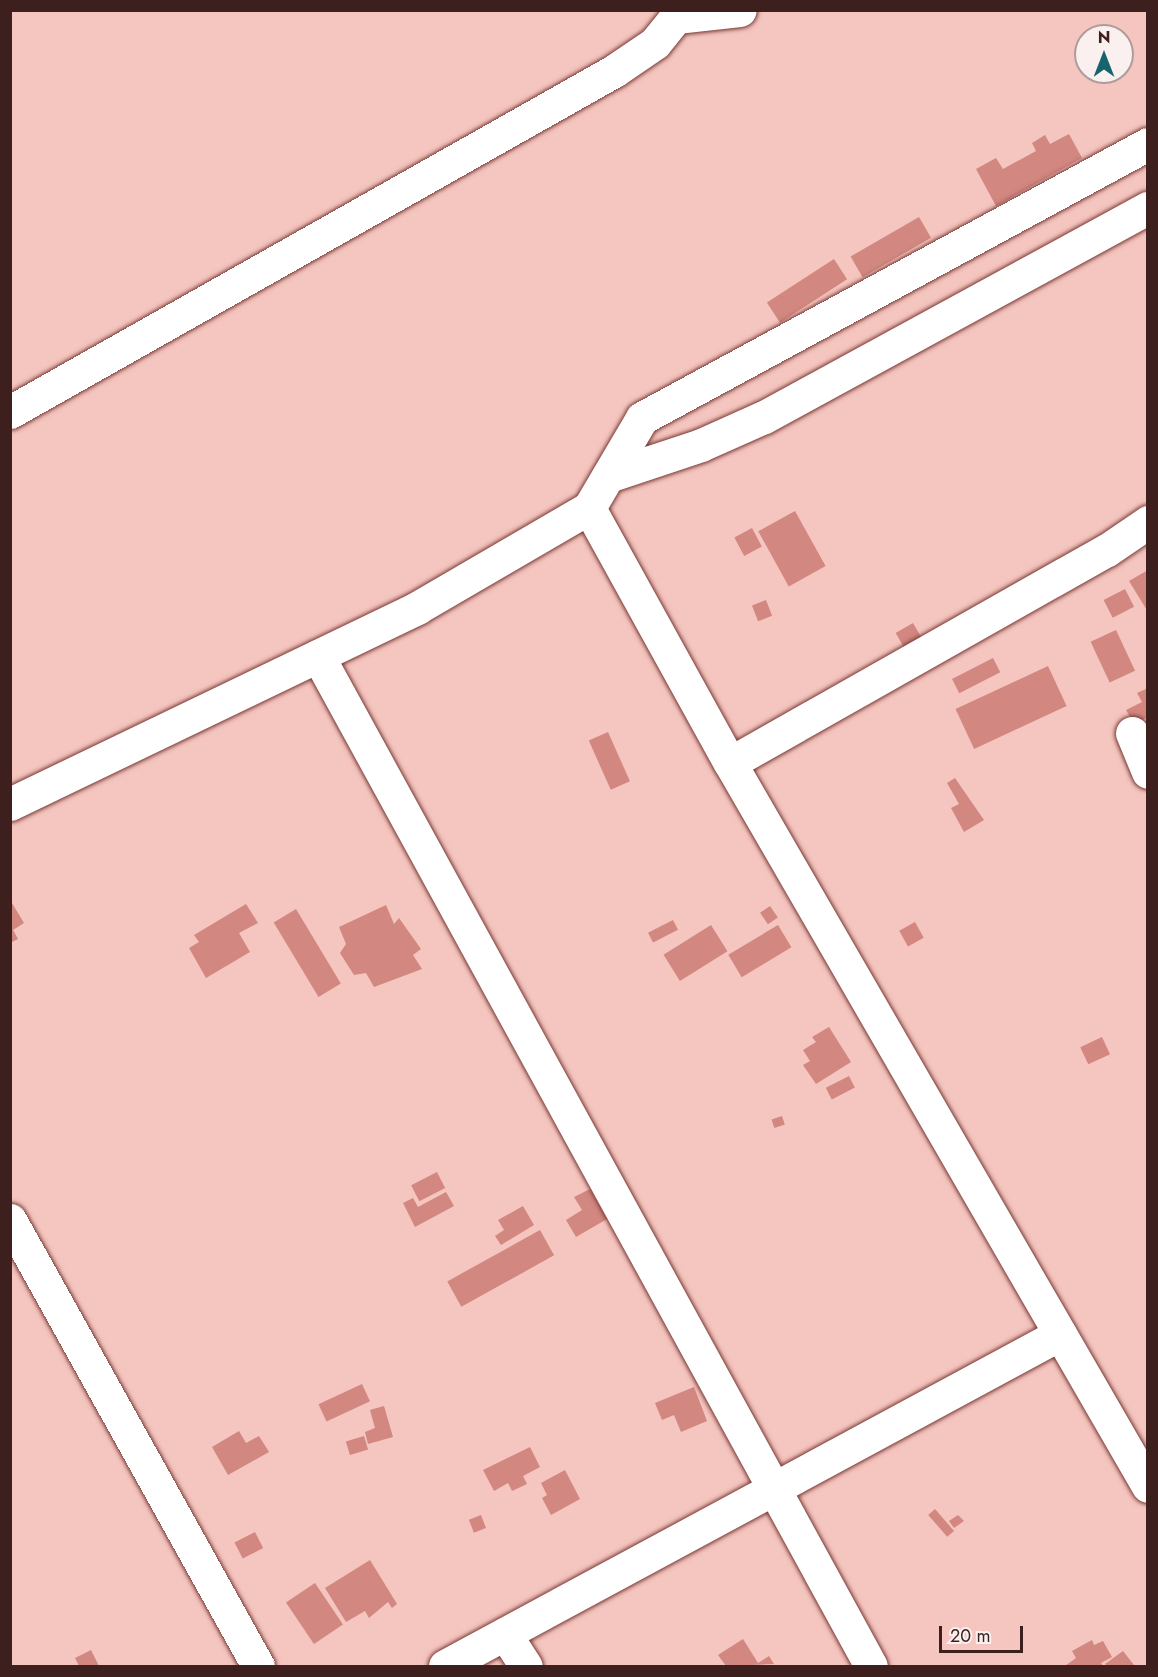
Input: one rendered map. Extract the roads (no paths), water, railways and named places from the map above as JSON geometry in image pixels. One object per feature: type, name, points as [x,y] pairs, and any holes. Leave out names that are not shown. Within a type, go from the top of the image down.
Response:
[{"type":"street","points":[[10,412],[614,71],[655,43],[676,16],[740,10]]},
{"type":"street","points":[[10,804],[417,608],[589,508],[642,418],[1148,144]]},
{"type":"street","points":[[608,476],[700,445],[764,417],[1148,208]]},
{"type":"street","points":[[589,508],[730,763],[1148,1486]]},
{"type":"street","points":[[730,763],[1107,550],[1148,522]]},
{"type":"street","points":[[318,656],[771,1490],[871,1666]]},
{"type":"street","points":[[1132,733],[1148,772]]},
{"type":"street","points":[[10,1220],[258,1666]]},
{"type":"street","points":[[445,1666],[1060,1334]]},
{"type":"street","points":[[505,1634],[526,1666]]}]
